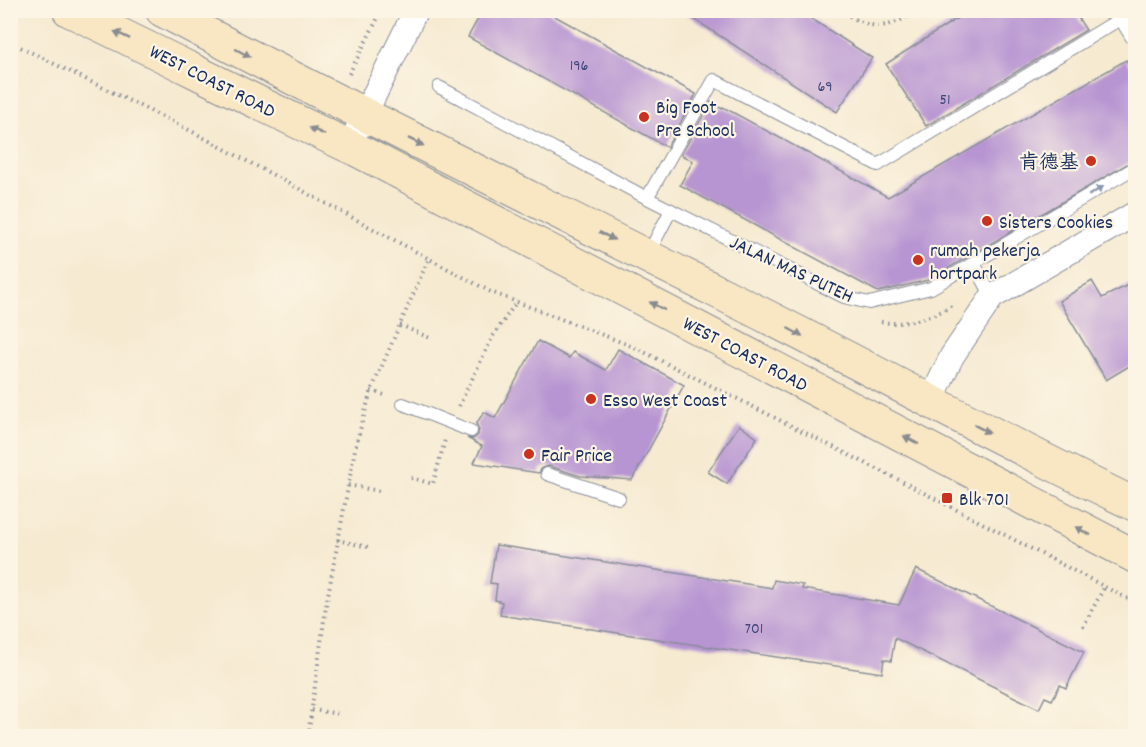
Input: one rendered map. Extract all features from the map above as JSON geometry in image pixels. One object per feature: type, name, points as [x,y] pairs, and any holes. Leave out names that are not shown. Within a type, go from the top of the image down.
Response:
[{"type":"main road","name":"WEST COAST ROAD","points":[[69,10],[357,150],[1136,557]]},
{"type":"main road","name":"WEST COAST ROAD","points":[[162,10],[350,108],[1136,505]]},
{"type":"main road","points":[[174,60],[191,26]]},
{"type":"main road","points":[[727,344],[741,326],[743,305]]},
{"type":"street","points":[[357,150],[350,108],[416,10]]},
{"type":"street","points":[[930,402],[952,356],[992,297],[1136,213]]},
{"type":"lane","points":[[647,198],[714,80],[878,165],[1128,20]]},
{"type":"lane","name":"JALAN MAS PUTEH","points":[[439,87],[647,198],[844,297],[869,303],[931,288],[1136,167]]},
{"type":"lane","points":[[646,256],[671,210]]},
{"type":"lane","points":[[974,263],[992,297]]},
{"type":"lane","points":[[403,404],[471,431]]},
{"type":"lane","points":[[547,474],[619,498]]},
{"type":"path","points":[[350,108],[382,10]]},
{"type":"path","points":[[839,10],[857,21],[878,28],[900,22],[919,10]]},
{"type":"path","points":[[10,42],[193,132],[491,292],[634,347],[901,481],[1136,603]]},
{"type":"path","points":[[308,736],[326,606],[348,485],[368,401],[429,258]]},
{"type":"path","points":[[411,478],[432,484],[451,422],[494,336],[517,301]]},
{"type":"path","points":[[400,325],[432,339]]},
{"type":"path","points":[[348,485],[379,491]]},
{"type":"path","points":[[338,540],[368,547]]},
{"type":"path","points":[[1083,627],[1105,586]]},
{"type":"path","points":[[312,710],[340,714]]},
{"type":"building","points":[[483,10],[544,10],[696,94],[667,147],[468,37]]},
{"type":"building","points":[[680,10],[798,10],[872,58],[837,112]]},
{"type":"building","points":[[970,10],[1073,10],[1086,30],[926,126],[886,64]]},
{"type":"building","points":[[1126,60],[1136,77],[1136,159],[928,280],[878,292],[680,185],[693,161],[681,155],[711,102],[888,197]]},
{"type":"building","points":[[1092,281],[1102,298],[1136,281],[1136,362],[1106,380],[1059,301]]},
{"type":"building","name":"Esso West Coast","points":[[538,341],[569,358],[573,352],[606,370],[618,349],[684,385],[632,480],[580,476],[549,466],[542,468],[539,473],[474,463],[482,446],[467,438],[473,439],[478,435],[479,429],[476,424],[484,412],[495,418]]},
{"type":"building","points":[[739,425],[757,438],[727,484],[708,472]]},
{"type":"building","points":[[496,545],[772,588],[774,580],[803,585],[802,589],[899,605],[916,569],[1084,652],[1066,688],[1060,685],[1052,700],[1045,697],[1039,709],[895,638],[891,661],[884,659],[882,673],[500,615],[502,602],[495,600],[497,584],[490,583]]},
{"type":"place","name":"Big Foot Pre School","points":[[644,117]]},
{"type":"place","name":"肯德基","points":[[1091,161]]},
{"type":"place","name":"Sisters Cookies","points":[[987,221]]},
{"type":"place","name":"rumah pekerja hortpark","points":[[918,260]]},
{"type":"place","name":"Esso West Coast","points":[[591,399]]},
{"type":"place","name":"Fair Price","points":[[529,454]]},
{"type":"place","name":"Blk 701","points":[[947,498]]}]
